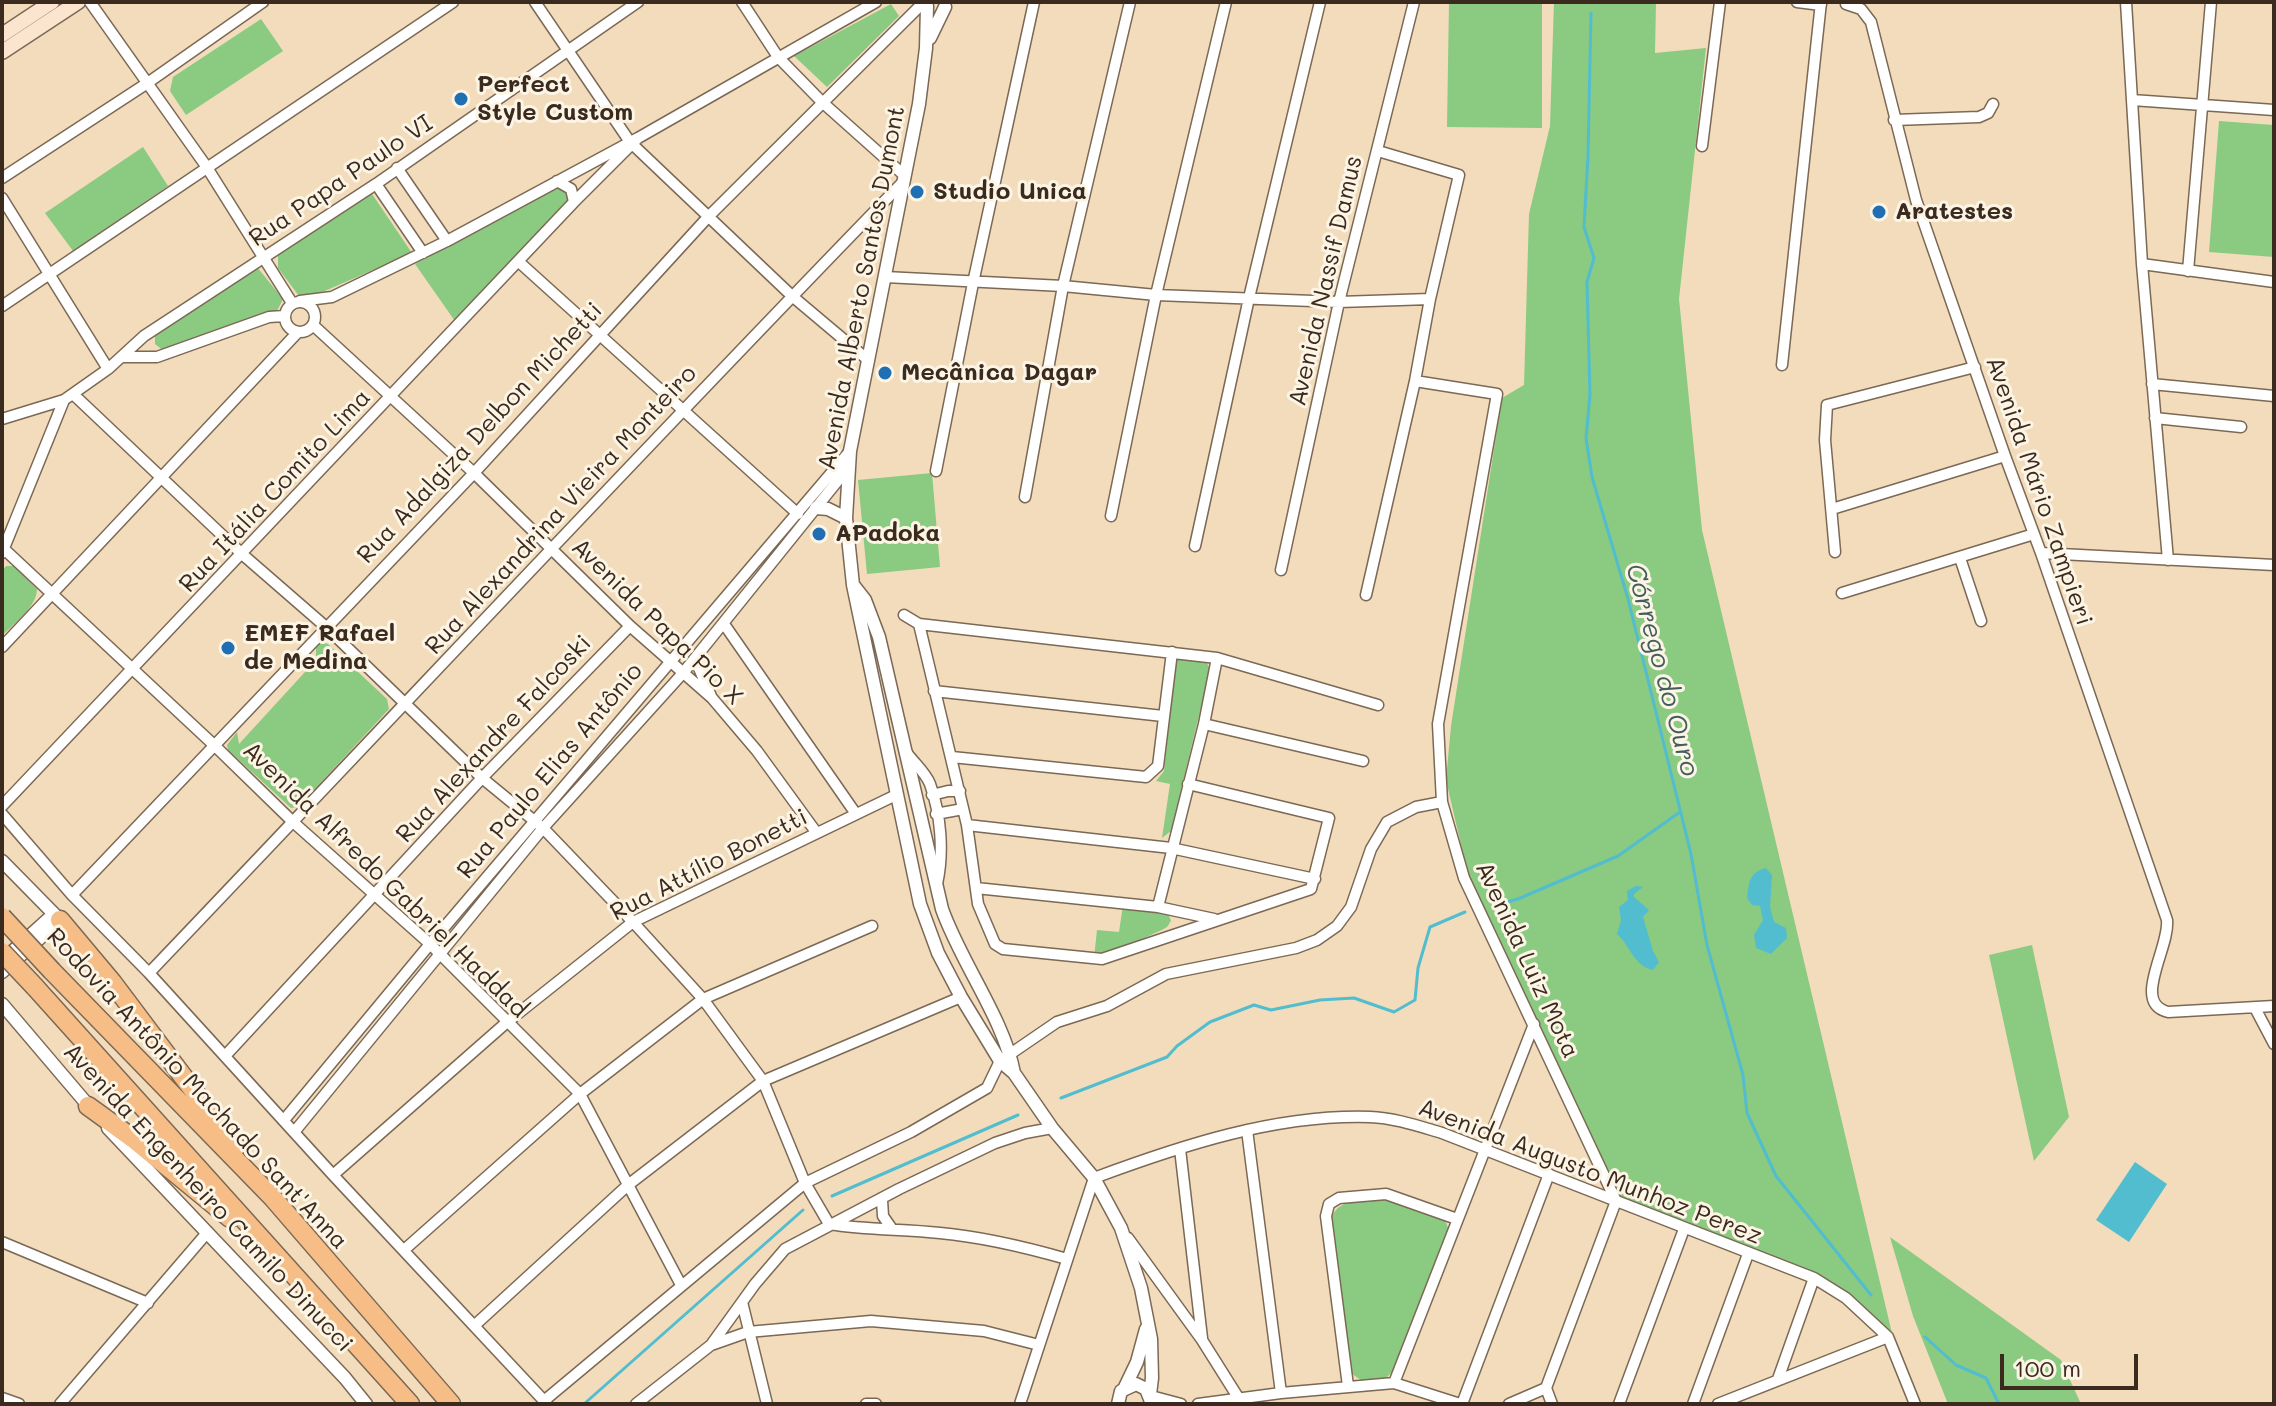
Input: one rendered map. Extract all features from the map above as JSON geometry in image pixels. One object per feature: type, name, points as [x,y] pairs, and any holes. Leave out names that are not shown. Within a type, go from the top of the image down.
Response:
[{"type":"highway","name":"Rodovia Antônio Machado Sant'Anna","points":[[2,917],[273,1198],[451,1404]]},
{"type":"highway","points":[[57,917],[112,982],[273,1198]]},
{"type":"highway","name":"Rodovia Antônio Machado Sant'Anna","points":[[2,952],[410,1404]]},
{"type":"highway","points":[[88,1106],[135,1140],[277,1258]]},
{"type":"main road","points":[[2,35],[52,2]]},
{"type":"main road","points":[[2,52],[78,2]]},
{"type":"street","points":[[90,2],[206,166],[263,257],[296,302],[309,304],[314,321]]},
{"type":"street","points":[[2,178],[146,84],[263,2]]},
{"type":"street","points":[[2,306],[453,2]]},
{"type":"street","points":[[535,2],[634,142],[792,296],[868,360]]},
{"type":"street","name":"Rua Papa Paulo VI","points":[[68,397],[108,369],[144,336],[376,184],[638,2]]},
{"type":"street","points":[[742,2],[778,57],[905,178]]},
{"type":"street","points":[[122,357],[157,357],[269,317],[284,316],[296,302],[332,297],[447,241],[634,142],[876,2]]},
{"type":"street","points":[[936,471],[1034,2]]},
{"type":"street","points":[[1025,497],[1063,286],[1130,2]]},
{"type":"street","points":[[1111,516],[1156,295],[1226,2]]},
{"type":"street","points":[[1195,546],[1249,298],[1320,2]]},
{"type":"street","name":"Avenida Nassif Damus","points":[[1281,570],[1339,302],[1414,2]]},
{"type":"street","points":[[1702,146],[1720,2]]},
{"type":"street","points":[[1782,365],[1821,4],[1797,2]]},
{"type":"street","points":[[2126,2],[2142,264],[2168,560]]},
{"type":"street","points":[[2188,271],[2211,2]]},
{"type":"street","points":[[924,4],[939,9],[948,5]]},
{"type":"street","name":"Avenida Alberto Santos Dumont","points":[[924,4],[926,48],[919,104],[850,451],[846,518],[853,585],[920,904],[938,953],[961,997],[1005,1057]]},
{"type":"street","name":"Rua Adalgiza Delbon Michetti","points":[[72,895],[474,473],[708,217],[924,4]]},
{"type":"street","name":"Avenida Mário Zampieri","points":[[1846,4],[1861,9],[1871,22],[1916,200],[2167,920],[2168,936],[2151,989],[2152,1002],[2168,1012],[2255,1008]]},
{"type":"street","name":"Avenida Alberto Santos Dumont","points":[[926,48],[948,5]]},
{"type":"street","points":[[2132,100],[2274,110]]},
{"type":"street","points":[[1894,120],[1979,117],[1988,113],[1993,104]]},
{"type":"street","name":"Rua Itália Comito Lima","points":[[2,806],[634,142]]},
{"type":"street","points":[[1366,595],[1459,175],[1378,151]]},
{"type":"street","points":[[397,168],[447,241]]},
{"type":"street","name":"Rua Alexandrina Vieira Monteiro","points":[[149,973],[905,178]]},
{"type":"street","points":[[557,181],[571,189],[574,202]]},
{"type":"street","points":[[376,184],[423,253]]},
{"type":"street","points":[[2,198],[108,369]]},
{"type":"street","points":[[519,262],[805,520]]},
{"type":"street","points":[[2142,264],[2274,282]]},
{"type":"street","points":[[885,277],[1063,286],[1156,295],[1339,302],[1430,299]]},
{"type":"street","points":[[284,316],[289,329],[306,331],[332,297]]},
{"type":"street","name":"Avenida Papa Pio X","points":[[314,321],[630,626],[712,698],[757,751],[816,832]]},
{"type":"street","points":[[2,647],[298,332]]},
{"type":"street","points":[[1835,552],[1825,440],[1827,405],[1975,367]]},
{"type":"street","name":"Avenida Luiz Mota","points":[[1415,381],[1497,394],[1438,724],[1442,802],[1464,878],[1616,1201]]},
{"type":"street","points":[[2152,384],[2274,396]]},
{"type":"street","points":[[68,397],[162,477],[242,554],[326,627],[482,778],[538,825],[633,922],[703,999],[763,1081],[805,1183],[829,1224]]},
{"type":"street","points":[[2,419],[68,397]]},
{"type":"street","points":[[3,551],[68,397]]},
{"type":"street","points":[[2155,418],[2241,427]]},
{"type":"street","name":"Rua Paulo Elias Antônio","points":[[295,1131],[440,954],[538,825],[669,662],[795,511],[850,451]]},
{"type":"street","points":[[1832,509],[2005,456]]},
{"type":"street","name":"Rua Paulo Elias Antônio","points":[[284,1120],[430,944],[683,673],[848,468]]},
{"type":"street","points":[[816,508],[828,509],[846,518]]},
{"type":"street","points":[[1842,593],[2034,534]]},
{"type":"street","name":"Avenida Alfredo Gabriel Haddad","points":[[3,551],[133,669],[293,822],[430,944],[580,1094],[681,1285]]},
{"type":"street","points":[[2041,553],[2274,565]]},
{"type":"street","points":[[1960,558],[1981,621]]},
{"type":"street","name":"Avenida Alberto Santos Dumont","points":[[853,585],[865,600],[879,637],[936,890],[953,940],[1014,1073],[1052,1128],[1094,1178],[1121,1228],[1141,1288],[1153,1358],[1151,1398]]},
{"type":"street","points":[[904,615],[919,624],[1217,658],[1378,705]]},
{"type":"street","points":[[724,624],[856,814]]},
{"type":"street","points":[[919,624],[960,791],[978,904],[995,944],[1003,949],[1098,959],[1311,889],[1329,818],[1188,784]]},
{"type":"street","name":"Rua Alexandre Falcoski","points":[[225,1056],[482,778],[630,626]]},
{"type":"street","points":[[952,757],[1146,777],[1158,766],[1172,652]]},
{"type":"street","points":[[1158,907],[1204,724],[1217,658]]},
{"type":"street","points":[[695,659],[712,698]]},
{"type":"street","points":[[934,691],[1163,716]]},
{"type":"street","points":[[1204,724],[1363,761]]},
{"type":"street","points":[[905,751],[931,790],[941,842],[941,867],[936,890]]},
{"type":"street","points":[[896,795],[913,787],[960,791]]},
{"type":"street","name":"Rua Attílio Bonetti","points":[[333,1175],[506,1023],[633,922],[896,795]]},
{"type":"street","points":[[2,814],[72,895],[149,973],[546,1402],[805,1183],[911,1132],[987,1088],[1005,1057],[1057,1022],[1107,1006],[1166,974],[1296,948],[1317,940],[1337,926],[1351,907],[1371,849],[1387,822],[1416,807],[1442,802]]},
{"type":"street","points":[[936,814],[963,809]]},
{"type":"street","points":[[967,825],[1171,848],[1315,879]]},
{"type":"street","points":[[908,851],[941,842]]},
{"type":"street","points":[[2,861],[57,917]]},
{"type":"street","points":[[976,888],[1158,907],[1216,920]]},
{"type":"street","points":[[1176,911],[1178,933]]},
{"type":"street","points":[[2,960],[57,917]]},
{"type":"street","points":[[2,972],[57,917]]},
{"type":"street","points":[[404,1250],[580,1094],[703,999],[872,926]]},
{"type":"street","points":[[475,1325],[628,1185],[763,1081],[961,997]]},
{"type":"street","name":"Avenida Engenheiro Camilo Dinucci","points":[[2,1004],[88,1106],[366,1404]]},
{"type":"street","points":[[2274,1006],[2255,1008],[2274,1044]]},
{"type":"street","points":[[2,1019],[17,1022]]},
{"type":"street","points":[[1394,1383],[1534,1024]]},
{"type":"street","name":"Avenida Augusto Munhoz Perez","points":[[1094,1178],[1247,1130],[1369,1117],[1403,1121],[1549,1174],[1814,1278],[1846,1298],[1888,1337],[1911,1403]]},
{"type":"street","points":[[636,1404],[711,1345],[785,1249],[829,1224],[995,1143],[1052,1128]]},
{"type":"street","points":[[1247,1130],[1281,1393]]},
{"type":"street","points":[[1180,1149],[1202,1340]]},
{"type":"street","points":[[1198,1404],[1241,1402],[1281,1393],[1394,1383],[1434,1400],[1461,1404],[1549,1174]]},
{"type":"street","points":[[1020,1404],[1094,1178]]},
{"type":"street","points":[[1348,1386],[1326,1216],[1329,1204],[1339,1198],[1386,1194],[1457,1219]]},
{"type":"street","points":[[882,1200],[883,1216],[892,1229]]},
{"type":"street","points":[[1552,1404],[1546,1388],[1616,1201]]},
{"type":"street","points":[[829,1224],[1002,1241],[1067,1259]]},
{"type":"street","points":[[1121,1228],[1202,1340],[1241,1402]]},
{"type":"street","points":[[1619,1404],[1684,1229]]},
{"type":"street","points":[[60,1404],[206,1234]]},
{"type":"street","points":[[2,1242],[148,1303]]},
{"type":"street","points":[[1693,1404],[1748,1254]]},
{"type":"street","points":[[1778,1379],[1814,1278]]},
{"type":"street","points":[[742,1302],[767,1404]]},
{"type":"street","points":[[711,1345],[748,1332],[871,1321],[984,1331],[1039,1345]]},
{"type":"street","name":"Avenida Alberto Santos Dumont","points":[[1118,1404],[1118,1396],[1137,1362],[1147,1322]]},
{"type":"street","points":[[1718,1404],[1888,1337]]},
{"type":"street","points":[[1125,1387],[1142,1386],[1151,1398],[1181,1404]]},
{"type":"street","points":[[1509,1404],[1546,1388]]},
{"type":"street","points":[[2,1398],[19,1404]]},
{"type":"street","points":[[866,1404],[876,1404]]},
{"type":"green space","points":[[1449,2],[1542,3],[1542,128],[1447,127]]},
{"type":"green space","points":[[1554,2],[1656,2],[1655,53],[1706,48],[1679,299],[1702,530],[1895,1346],[1882,1325],[1816,1273],[1748,1252],[1617,1200],[1468,875],[1446,780],[1451,726],[1502,398],[1524,385],[1529,214],[1550,126]]},
{"type":"green space","points":[[891,4],[899,16],[827,87],[794,56]]},
{"type":"green space","points":[[261,19],[283,51],[186,115],[170,91],[173,77]]},
{"type":"green space","points":[[2219,121],[2274,125],[2274,257],[2209,252]]},
{"type":"green space","points":[[143,147],[168,186],[73,251],[45,213]]},
{"type":"green space","points":[[556,188],[565,191],[569,202],[457,324],[415,264]]},
{"type":"green space","points":[[372,194],[412,253],[311,297],[299,296],[278,268],[278,255]]},
{"type":"green space","points":[[257,267],[283,299],[277,311],[165,352],[155,344],[155,334]]},
{"type":"green space","points":[[932,473],[940,567],[867,574],[858,480]]},
{"type":"green space","points":[[6,566],[14,566],[37,589],[29,608],[2,636],[2,571]]},
{"type":"green space","points":[[321,642],[328,644],[387,699],[389,709],[298,807],[291,808],[228,750],[227,745],[237,732],[239,744],[316,660],[316,648]]},
{"type":"green space","points":[[1179,657],[1206,660],[1210,670],[1171,831],[1162,838],[1170,784],[1156,781],[1164,771],[1176,660]]},
{"type":"green space","points":[[1123,905],[1168,913],[1171,921],[1155,933],[1094,958],[1097,930],[1119,932]]},
{"type":"green space","points":[[2032,945],[2069,1117],[2034,1161],[1989,955]]},
{"type":"green space","points":[[1390,1199],[1445,1220],[1449,1230],[1393,1371],[1386,1378],[1361,1380],[1349,1372],[1331,1220],[1344,1204]]},
{"type":"green space","points":[[1890,1237],[2061,1360],[2081,1404],[1948,1404],[1913,1316]]},
{"type":"water","points":[[1766,868],[1772,875],[1770,907],[1774,922],[1786,928],[1787,938],[1771,954],[1756,948],[1754,935],[1763,920],[1760,906],[1752,905],[1747,898],[1753,875]]},
{"type":"water","points":[[1636,886],[1643,887],[1634,897],[1649,910],[1643,917],[1659,962],[1653,970],[1641,965],[1617,934],[1621,920],[1619,907],[1628,900],[1627,891]]},
{"type":"water","points":[[2135,1162],[2167,1184],[2129,1242],[2096,1220]]},
{"type":"waterway","name":"Córrego do Ouro","points":[[1591,13],[1584,227],[1594,258],[1587,282],[1590,395],[1586,438],[1592,477],[1628,599],[1691,854],[1707,945],[1743,1075],[1747,1113],[1776,1176],[1871,1295]]},
{"type":"waterway","points":[[1499,904],[1518,899],[1618,856],[1680,812]]},
{"type":"waterway","points":[[1061,1098],[1167,1057],[1210,1022],[1254,1005],[1271,1010],[1320,1000],[1354,998],[1394,1012],[1415,1000],[1418,968],[1430,927],[1465,912]]},
{"type":"waterway","points":[[832,1196],[1018,1115]]},
{"type":"waterway","points":[[584,1404],[803,1210]]},
{"type":"waterway","points":[[1925,1337],[1956,1365],[1986,1378],[1999,1404]]},
{"type":"place","name":"Perfect Style Custom","points":[[461,99]]},
{"type":"place","name":"Studio Unica","points":[[917,192]]},
{"type":"place","name":"Aratestes","points":[[1879,212]]},
{"type":"place","name":"Mecânica Dagar","points":[[885,373]]},
{"type":"place","name":"APadoka","points":[[819,534]]},
{"type":"place","name":"EMEF Rafael de Medina","points":[[228,648]]}]
